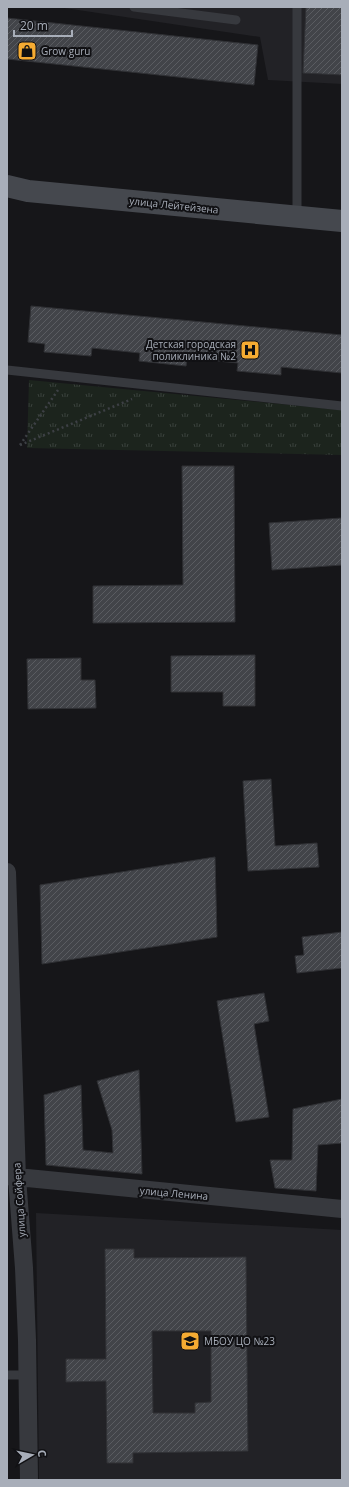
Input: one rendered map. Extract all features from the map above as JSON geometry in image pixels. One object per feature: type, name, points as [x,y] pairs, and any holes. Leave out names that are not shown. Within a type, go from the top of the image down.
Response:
[{"type":"street","name":"улица Лейтейзена","points":[[7,186],[28,191],[342,221]]},
{"type":"street","name":"улица Сойфера","points":[[7,872],[12,1177],[24,1268],[28,1375],[29,1480]]},
{"type":"street","name":"улица Ленина","points":[[12,1177],[342,1208]]},
{"type":"lane","points":[[134,7],[236,20]]},
{"type":"lane","points":[[297,7],[297,217]]},
{"type":"lane","points":[[7,370],[342,406]]},
{"type":"lane","points":[[7,1375],[28,1375]]},
{"type":"path","points":[[68,377],[20,445],[132,398]]},
{"type":"shaded area","points":[[58,7],[342,7],[342,84],[268,80],[260,37]]},
{"type":"shaded area","name":"МБОУ ЦО №23","points":[[36,1213],[342,1230],[342,1480],[39,1480]]},
{"type":"green space","points":[[29,380],[342,410],[342,455],[27,448]]},
{"type":"building","points":[[306,7],[342,7],[342,75],[303,73]]},
{"type":"building","points":[[7,18],[258,45],[254,85],[7,59]]},
{"type":"building","points":[[31,306],[342,335],[342,373],[281,367],[281,375],[237,371],[238,363],[187,358],[186,366],[139,361],[140,353],[92,348],[91,356],[44,352],[45,344],[28,342]]},
{"type":"building","points":[[182,466],[234,466],[235,622],[93,623],[93,586],[183,585]]},
{"type":"building","points":[[342,518],[342,565],[272,570],[269,523]]},
{"type":"building","points":[[255,655],[255,706],[223,706],[223,692],[171,692],[171,656]]},
{"type":"building","points":[[81,658],[81,680],[95,680],[96,708],[28,709],[27,659]]},
{"type":"building","points":[[271,779],[275,846],[317,843],[319,867],[248,871],[243,781]]},
{"type":"building","points":[[215,857],[217,937],[42,964],[40,885]]},
{"type":"building","points":[[342,932],[342,968],[297,973],[295,956],[304,955],[302,937]]},
{"type":"building","points":[[264,993],[269,1021],[254,1024],[269,1117],[236,1122],[217,1001]]},
{"type":"building","points":[[139,1070],[142,1174],[46,1165],[44,1095],[81,1085],[83,1150],[113,1153],[112,1130],[97,1081]]},
{"type":"building","points":[[342,1099],[342,1143],[318,1145],[316,1191],[275,1188],[270,1160],[292,1160],[293,1109]]},
{"type":"building","points":[[105,1249],[134,1249],[134,1258],[246,1257],[248,1451],[133,1453],[133,1463],[107,1463],[106,1381],[66,1382],[66,1359],[106,1359]],"holes":[[[152,1331],[211,1331],[211,1402],[195,1403],[195,1413],[153,1413]]]},
{"type":"place","name":"Grow guru","points":[[27,51]]},
{"type":"place","name":"Детская городская поликлиника №2","points":[[250,350]]},
{"type":"place","name":"МБОУ ЦО №23","points":[[190,1341]]}]
